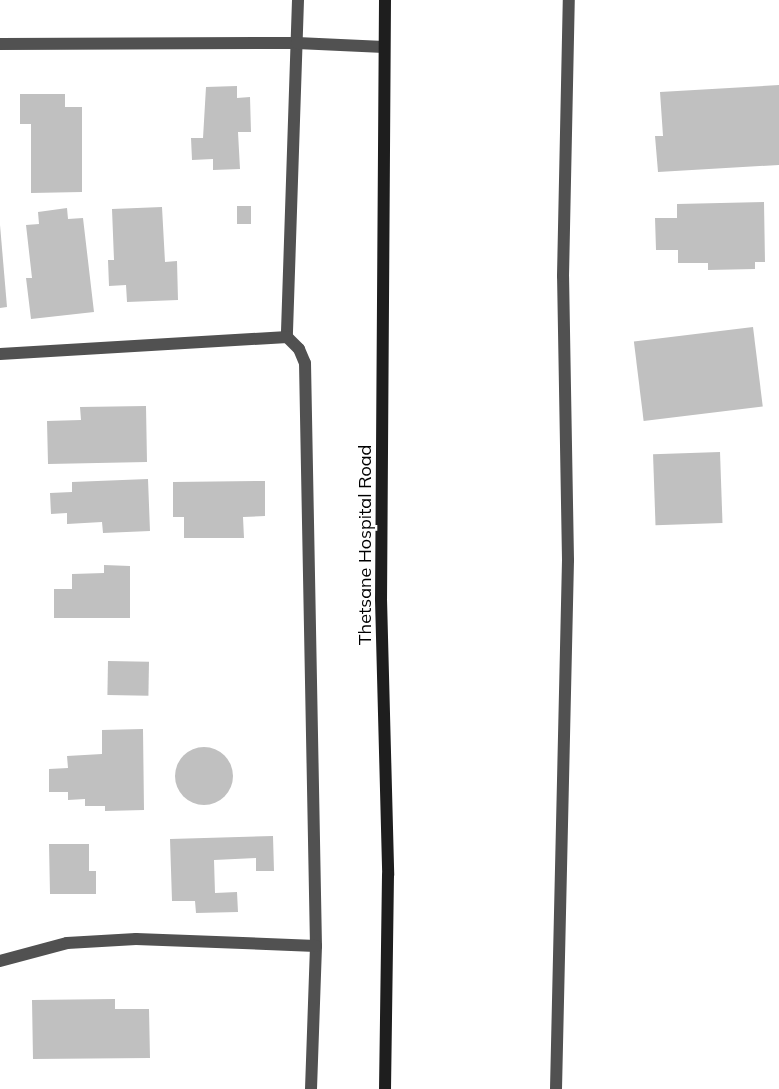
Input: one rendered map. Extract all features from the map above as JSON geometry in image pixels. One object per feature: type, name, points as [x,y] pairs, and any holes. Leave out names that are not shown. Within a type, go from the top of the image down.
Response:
[{"type":"main road","name":"Thetsane Hospital Road","points":[[385,0],[381,599],[388,875],[385,1089]]},
{"type":"street","points":[[298,0],[287,337],[299,349],[305,363],[316,946],[311,1089]]},
{"type":"street","points":[[556,1089],[568,560],[562,276],[569,0]]},
{"type":"street","points":[[0,45],[297,43],[384,47]]},
{"type":"street","points":[[0,354],[287,337]]},
{"type":"street","points":[[0,962],[67,943],[136,939],[316,946]]},
{"type":"building","points":[[779,85],[779,165],[658,172],[655,136],[663,136],[660,92]]},
{"type":"building","points":[[237,86],[237,98],[250,97],[251,132],[238,132],[240,169],[213,170],[213,159],[192,160],[191,138],[203,138],[206,87]]},
{"type":"building","points":[[20,94],[65,94],[65,107],[82,107],[82,192],[31,193],[31,124],[20,124]]},
{"type":"building","points":[[764,202],[765,262],[755,262],[755,269],[708,270],[708,263],[678,263],[678,250],[656,250],[655,218],[677,218],[677,204]]},
{"type":"building","points":[[237,206],[251,206],[251,224],[237,224]]},
{"type":"building","points":[[162,207],[165,262],[177,261],[178,300],[127,302],[126,285],[109,286],[108,260],[114,260],[112,209]]},
{"type":"building","points":[[67,208],[68,219],[83,218],[94,312],[31,319],[26,278],[32,278],[26,225],[39,224],[38,212]]},
{"type":"building","points":[[0,225],[7,307],[0,308]]},
{"type":"building","points":[[753,327],[763,406],[644,421],[634,342]]},
{"type":"building","points":[[146,406],[147,462],[48,464],[47,421],[81,420],[80,407]]},
{"type":"building","points":[[720,452],[722,523],[656,525],[653,454]]},
{"type":"building","points":[[148,479],[150,531],[103,533],[102,522],[67,524],[67,513],[51,514],[50,493],[72,492],[72,482]]},
{"type":"building","points":[[265,481],[265,516],[243,517],[244,538],[184,538],[184,517],[173,517],[173,482]]},
{"type":"building","points":[[104,565],[130,566],[130,618],[54,618],[54,589],[72,589],[72,574],[104,573]]},
{"type":"building","points":[[108,661],[149,662],[148,696],[107,695]]},
{"type":"building","points":[[143,729],[144,810],[105,811],[105,806],[85,806],[85,799],[68,800],[68,792],[49,792],[49,769],[68,768],[67,756],[102,754],[102,730]]},
{"type":"building","points":[[198,747],[210,747],[225,755],[233,770],[233,782],[225,797],[210,805],[198,805],[183,797],[175,782],[175,770],[183,755]]},
{"type":"building","points":[[273,836],[274,871],[256,871],[256,858],[214,860],[215,893],[237,892],[238,912],[196,913],[195,901],[172,901],[170,839]]},
{"type":"building","points":[[49,844],[89,844],[89,871],[96,871],[96,894],[50,894]]},
{"type":"building","points":[[115,999],[115,1009],[149,1009],[150,1058],[33,1059],[32,1000]]}]
